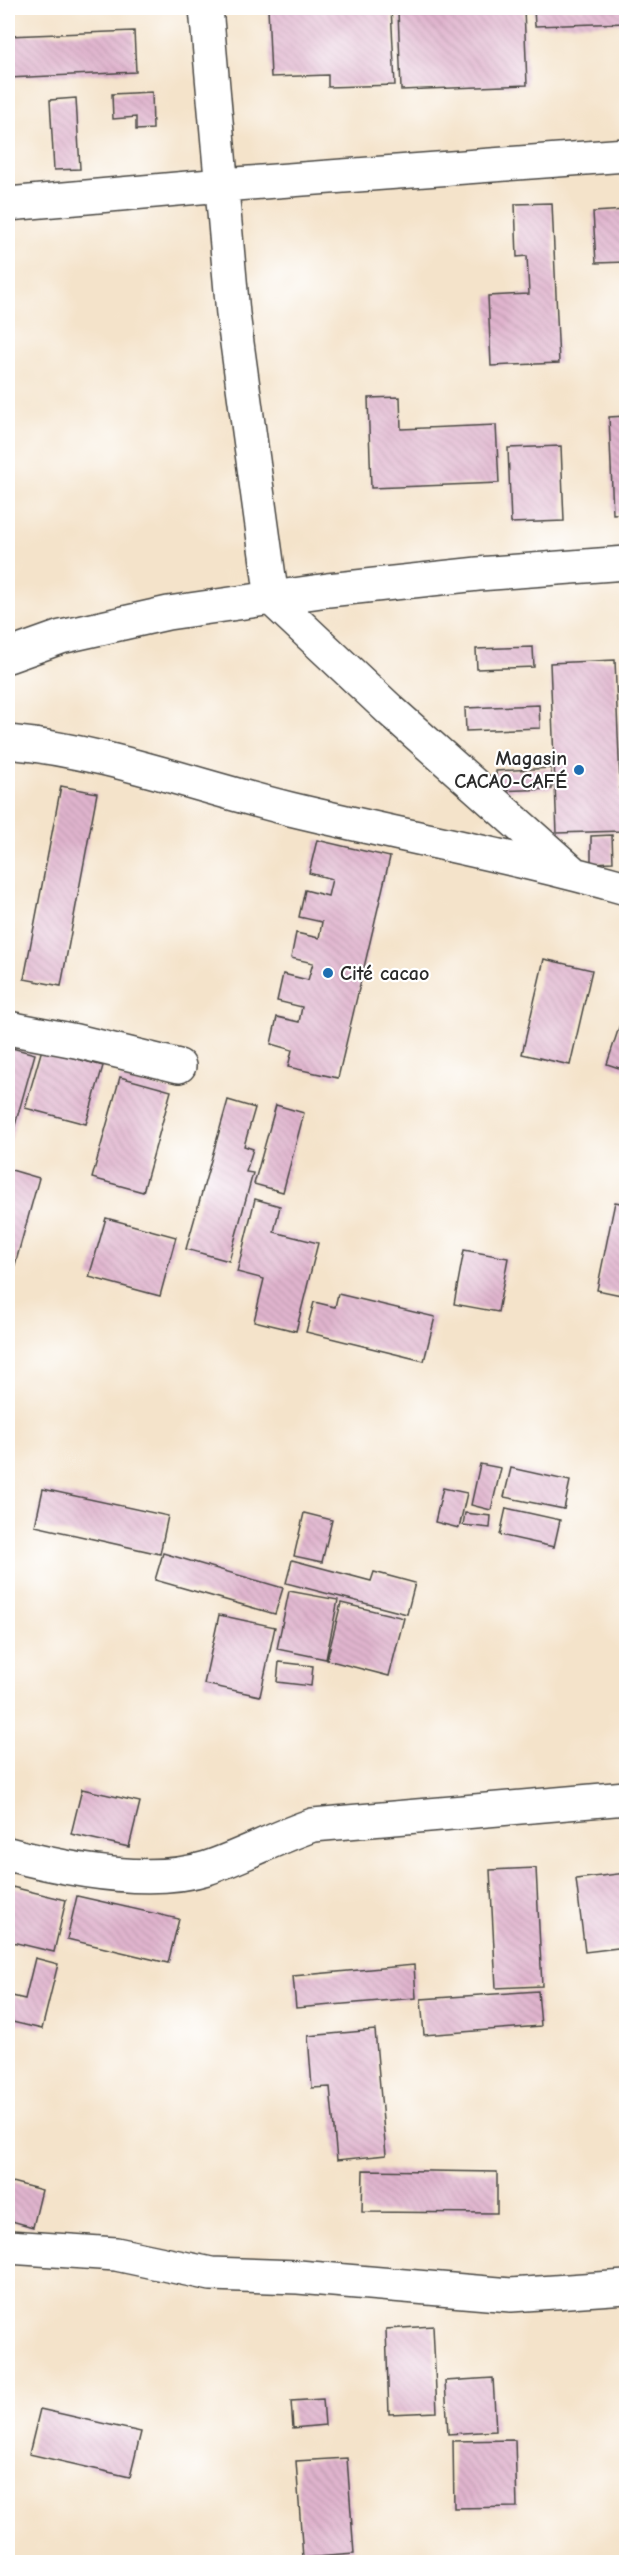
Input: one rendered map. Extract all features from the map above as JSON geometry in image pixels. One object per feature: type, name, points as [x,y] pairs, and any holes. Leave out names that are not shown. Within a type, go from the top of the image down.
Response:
[{"type":"street","points":[[206,8],[233,314],[272,599],[390,710],[573,873]]},
{"type":"street","points":[[8,204],[222,185],[627,155]]},
{"type":"street","points":[[8,656],[61,638],[168,613],[328,590],[478,574],[627,563]]},
{"type":"street","points":[[8,742],[52,746],[289,808],[573,873],[627,888]]},
{"type":"street","points":[[8,1028],[76,1041],[179,1066]]},
{"type":"street","points":[[8,1854],[126,1875],[174,1875],[206,1868],[313,1825],[627,1798]]},
{"type":"street","points":[[8,2247],[116,2254],[211,2274],[298,2277],[511,2295],[627,2287]]},
{"type":"building","points":[[268,8],[391,8],[395,85],[328,87],[328,75],[271,77]]},
{"type":"building","points":[[524,8],[527,85],[401,90],[398,11]]},
{"type":"building","points":[[534,8],[626,8],[626,23],[535,26]]},
{"type":"building","points":[[134,31],[136,72],[8,78],[8,36]]},
{"type":"building","points":[[152,92],[153,129],[136,130],[136,117],[113,119],[112,94]]},
{"type":"building","points":[[76,98],[80,169],[54,170],[50,100]]},
{"type":"building","points":[[552,203],[559,363],[491,366],[488,296],[529,294],[527,256],[517,257],[515,204]]},
{"type":"building","points":[[626,210],[626,262],[596,263],[593,212]]},
{"type":"building","points":[[400,397],[401,429],[496,425],[499,483],[371,488],[368,398]]},
{"type":"building","points":[[626,416],[626,513],[613,514],[609,417]]},
{"type":"building","points":[[561,446],[564,521],[511,523],[508,448]]},
{"type":"building","points":[[533,647],[534,667],[477,669],[476,649]]},
{"type":"building","points":[[615,660],[622,831],[557,833],[550,663]]},
{"type":"building","points":[[539,705],[540,728],[466,731],[465,708]]},
{"type":"building","points":[[551,768],[552,789],[497,791],[496,771]]},
{"type":"building","points":[[61,786],[97,793],[61,986],[24,979]]},
{"type":"building","points":[[612,835],[613,862],[591,863],[591,836]]},
{"type":"building","points":[[317,840],[390,857],[338,1078],[288,1067],[292,1050],[271,1044],[277,1017],[299,1022],[302,1007],[277,1001],[283,974],[308,980],[313,963],[291,958],[296,933],[319,938],[322,922],[299,917],[305,890],[328,896],[332,879],[309,873]]},
{"type":"building","points":[[544,959],[592,970],[570,1065],[522,1054]]},
{"type":"building","points":[[626,1006],[626,1065],[625,1070],[607,1064]]},
{"type":"building","points":[[8,1047],[35,1054],[8,1150]]},
{"type":"building","points":[[42,1049],[103,1066],[86,1124],[25,1108]]},
{"type":"building","points":[[120,1077],[171,1091],[143,1192],[92,1178]]},
{"type":"building","points":[[228,1100],[255,1108],[244,1146],[253,1149],[246,1172],[253,1173],[229,1261],[186,1249]]},
{"type":"building","points":[[276,1105],[304,1113],[283,1192],[254,1184]]},
{"type":"building","points":[[8,1169],[39,1178],[13,1272],[8,1270]]},
{"type":"building","points":[[255,1199],[280,1206],[274,1232],[318,1243],[296,1331],[254,1321],[264,1279],[237,1272]]},
{"type":"building","points":[[615,1202],[626,1204],[626,1296],[597,1290]]},
{"type":"building","points":[[106,1218],[176,1237],[160,1296],[89,1277]]},
{"type":"building","points":[[464,1250],[508,1258],[498,1312],[454,1304]]},
{"type":"building","points":[[338,1294],[435,1317],[424,1361],[306,1332],[314,1302],[335,1307]]},
{"type":"building","points":[[480,1464],[501,1468],[491,1510],[471,1505]]},
{"type":"building","points":[[511,1468],[570,1481],[564,1509],[504,1497]]},
{"type":"building","points":[[443,1488],[467,1493],[459,1528],[435,1522]]},
{"type":"building","points":[[43,1489],[168,1516],[160,1554],[35,1526]]},
{"type":"building","points":[[506,1508],[560,1520],[554,1547],[500,1535]]},
{"type":"building","points":[[304,1513],[332,1520],[322,1562],[294,1556]]},
{"type":"building","points":[[465,1513],[491,1516],[490,1528],[463,1525]]},
{"type":"building","points":[[163,1553],[283,1588],[275,1614],[155,1580]]},
{"type":"building","points":[[292,1560],[371,1581],[374,1572],[415,1583],[407,1614],[286,1583]]},
{"type":"building","points":[[289,1591],[338,1600],[326,1659],[277,1649]]},
{"type":"building","points":[[341,1603],[404,1618],[389,1676],[327,1660]]},
{"type":"building","points":[[219,1615],[275,1627],[260,1696],[204,1684]]},
{"type":"building","points":[[279,1662],[313,1666],[311,1686],[277,1682]]},
{"type":"building","points":[[82,1789],[140,1802],[129,1847],[71,1834]]},
{"type":"building","points":[[536,1868],[542,1986],[496,1988],[490,1870]]},
{"type":"building","points":[[626,1873],[626,1947],[585,1952],[576,1879]]},
{"type":"building","points":[[8,1886],[66,1900],[54,1952],[8,1941]]},
{"type":"building","points":[[77,1896],[179,1919],[168,1963],[67,1939]]},
{"type":"building","points":[[35,1958],[58,1964],[42,2029],[8,2021],[8,1995],[25,1999]]},
{"type":"building","points":[[414,1965],[416,1998],[296,2008],[293,1976]]},
{"type":"building","points":[[538,1991],[541,2026],[424,2035],[421,1999]]},
{"type":"building","points":[[375,2030],[386,2155],[337,2160],[330,2087],[312,2088],[308,2036]]},
{"type":"building","points":[[363,2170],[497,2172],[497,2213],[362,2212]]},
{"type":"building","points":[[8,2181],[42,2190],[33,2227],[8,2220]]},
{"type":"building","points":[[433,2326],[437,2412],[389,2414],[386,2329]]},
{"type":"building","points":[[493,2378],[496,2431],[448,2434],[445,2381]]},
{"type":"building","points":[[323,2399],[325,2425],[293,2428],[291,2401]]},
{"type":"building","points":[[40,2409],[141,2432],[130,2477],[29,2454]]},
{"type":"building","points":[[515,2440],[517,2507],[454,2508],[453,2441]]},
{"type":"building","points":[[347,2458],[354,2554],[303,2558],[296,2461]]},
{"type":"place","name":"Magasin CACAO-CAFÉ","points":[[579,770]]},
{"type":"place","name":"Cité cacao","points":[[328,973]]}]
